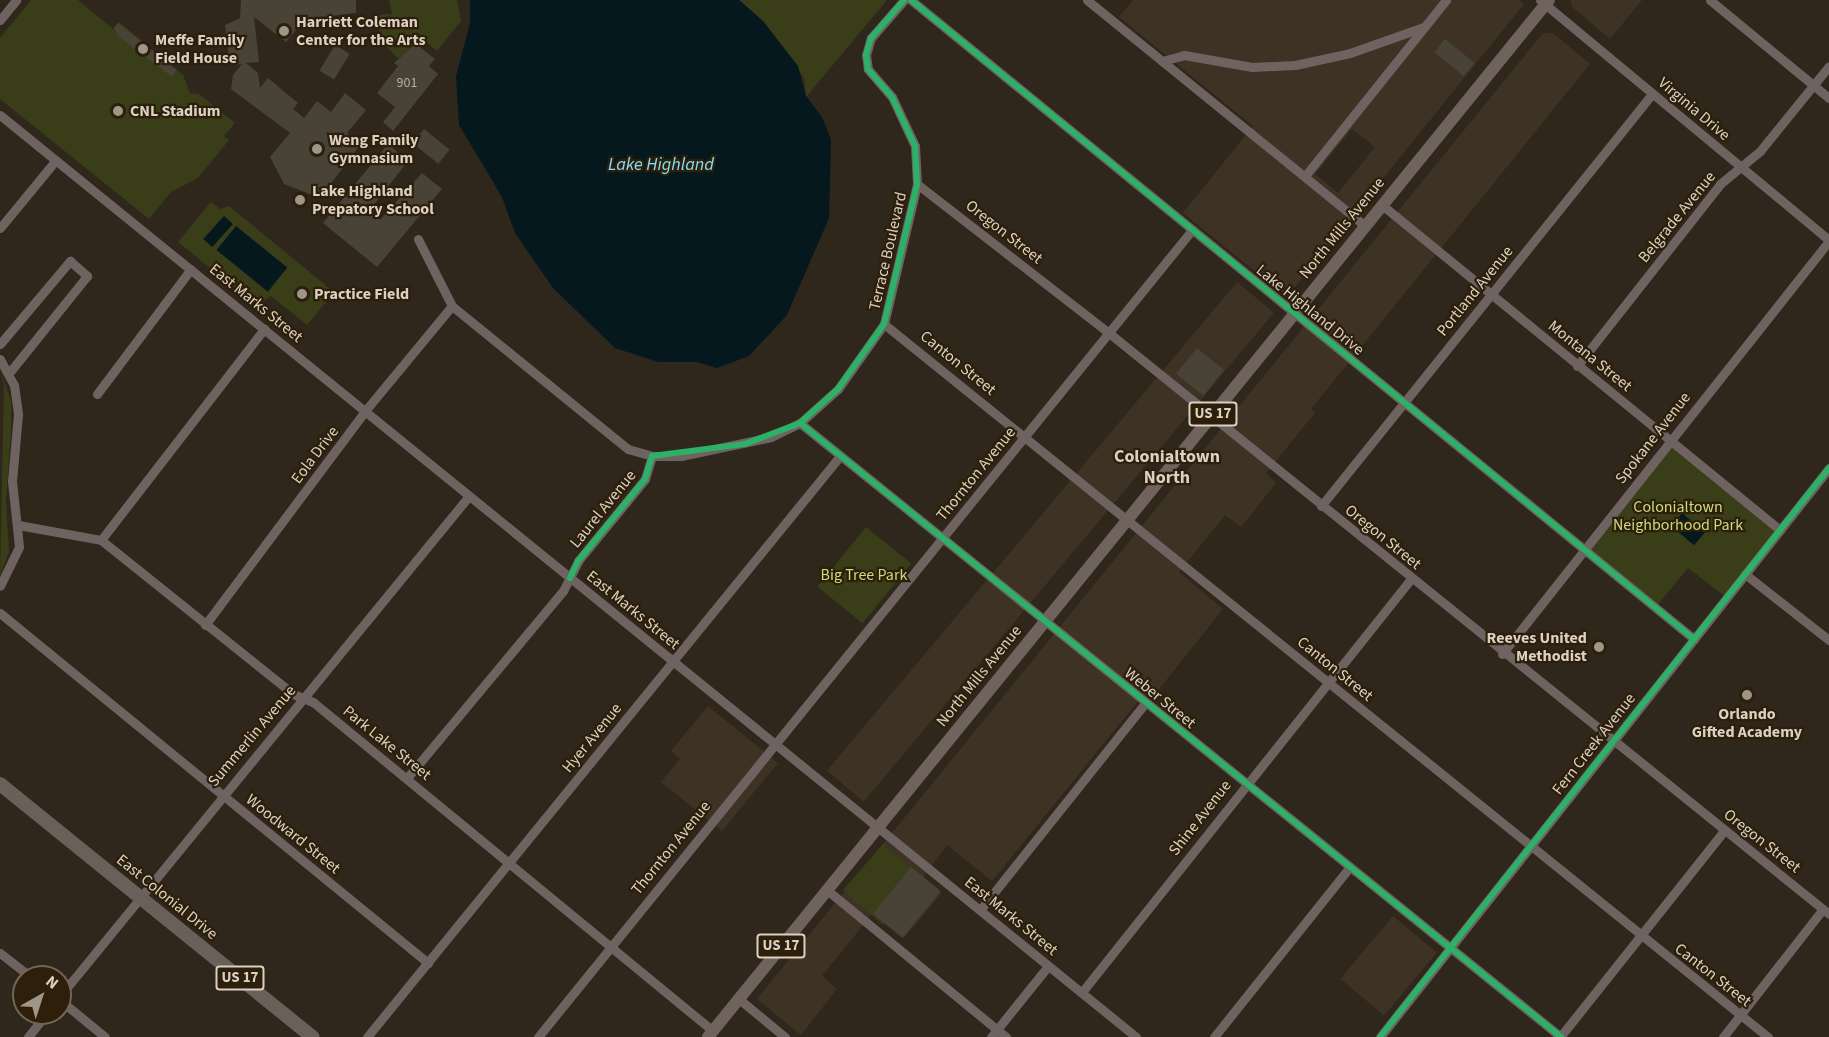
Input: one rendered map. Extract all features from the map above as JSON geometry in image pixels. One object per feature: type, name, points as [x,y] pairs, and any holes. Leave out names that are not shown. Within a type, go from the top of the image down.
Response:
[{"type":"highway","name":"East Colonial Drive","points":[[0,784],[140,894],[312,1037]]},
{"type":"main road","name":"North Mills Avenue","points":[[710,1034],[1545,1]]},
{"type":"street","points":[[0,20],[16,0]]},
{"type":"street","name":"Terrace Boulevard","points":[[418,239],[452,306],[628,449],[652,456],[746,444],[800,423],[838,389],[884,324],[917,184],[915,146],[906,121],[868,69],[866,55],[871,38],[904,0]]},
{"type":"street","name":"Lake Highland Drive","points":[[911,0],[1694,639]]},
{"type":"street","points":[[1087,0],[1365,226]]},
{"type":"street","points":[[1305,176],[1446,0]]},
{"type":"street","points":[[1710,0],[1829,98]]},
{"type":"street","name":"Virginia Drive","points":[[1545,1],[1652,94],[1829,240]]},
{"type":"street","points":[[1162,61],[1184,55],[1252,67],[1295,65],[1350,53],[1424,27]]},
{"type":"street","name":"Belgrade Avenue","points":[[1577,366],[1720,184],[1741,168],[1829,66]]},
{"type":"street","name":"Portland Avenue","points":[[1321,506],[1652,94]]},
{"type":"street","name":"East Marks Street","points":[[0,115],[1136,1037]]},
{"type":"street","points":[[0,228],[55,161]]},
{"type":"street","name":"Oregon Street","points":[[917,184],[1109,333],[1613,744],[1826,912]]},
{"type":"street","name":"Montana Street","points":[[1382,205],[1780,530]]},
{"type":"street","name":"Thornton Avenue","points":[[538,1037],[1192,230]]},
{"type":"street","name":"Spokane Avenue","points":[[1502,654],[1829,240]]},
{"type":"street","points":[[0,344],[70,261],[87,276],[9,373]]},
{"type":"street","points":[[97,394],[191,269]]},
{"type":"street","name":"Eola Drive","points":[[205,625],[365,411],[452,306]]},
{"type":"street","name":"Canton Street","points":[[884,324],[1024,435],[1640,937],[1768,1037]]},
{"type":"street","points":[[101,540],[264,329]]},
{"type":"street","points":[[0,359],[9,373],[18,414],[12,481],[18,525],[15,563],[0,586]]},
{"type":"street","name":"Weber Street","points":[[800,423],[1449,951],[1560,1037]]},
{"type":"street","name":"Laurel Avenue","points":[[407,778],[570,578],[578,561],[645,479],[652,456]]},
{"type":"street","name":"Hyer Avenue","points":[[367,1037],[840,456]]},
{"type":"street","name":"Fern Creek Avenue","points":[[1380,1037],[1828,471]]},
{"type":"street","name":"Summerlin Avenue","points":[[72,982],[140,894],[469,496]]},
{"type":"street","name":"Park Lake Street","points":[[18,525],[101,540],[205,625],[407,778],[611,946],[710,1034]]},
{"type":"street","points":[[1745,574],[1829,640]]},
{"type":"street","name":"Shine Avenue","points":[[1082,992],[1410,580]]},
{"type":"street","name":"Woodward Street","points":[[0,613],[428,963]]},
{"type":"street","points":[[980,910],[1145,703]]},
{"type":"street","points":[[1560,1037],[1724,831]]},
{"type":"street","points":[[1214,1037],[1348,869]]},
{"type":"street","points":[[827,890],[994,1033],[1006,1037]]},
{"type":"street","points":[[1723,1037],[1826,912]]},
{"type":"street","points":[[0,953],[16,965]]},
{"type":"street","points":[[994,1033],[1048,966]]},
{"type":"street","points":[[739,999],[785,1037]]},
{"type":"street","points":[[72,1008],[105,1037]]},
{"type":"street","points":[[28,1037],[38,1025]]},
{"type":"shaded area","points":[[1133,0],[1519,0],[1524,4],[1287,297],[1183,213],[1253,126],[1119,17]],"holes":[[[1352,129],[1375,147],[1338,193],[1315,174]]]},
{"type":"shaded area","points":[[1571,0],[1642,0],[1610,39],[1571,6]]},
{"type":"shaded area","points":[[1543,33],[1553,33],[1590,64],[1311,409],[1315,413],[1266,473],[1276,483],[1241,527],[1225,515],[1179,572],[1223,609],[1151,699],[1144,694],[992,881],[947,845],[923,878],[942,893],[903,939],[872,914],[822,976],[837,989],[801,1035],[757,999]]},
{"type":"shaded area","points":[[1237,282],[1274,313],[864,802],[827,771]]},
{"type":"shaded area","points":[[708,706],[778,763],[722,831],[661,782],[680,759],[671,751]]},
{"type":"shaded area","points":[[1393,916],[1437,953],[1384,1015],[1340,979]]},
{"type":"green space","name":"CNL Stadium","points":[[31,0],[78,0],[113,29],[119,22],[183,75],[190,93],[199,94],[235,123],[224,136],[229,140],[198,178],[171,192],[149,219],[0,99],[0,38]]},
{"type":"green space","points":[[389,0],[457,0],[461,21],[437,51],[424,40],[398,59],[380,39],[378,15],[392,14]]},
{"type":"green space","points":[[739,0],[887,0],[806,97],[804,78],[763,21]]},
{"type":"green space","points":[[211,202],[220,209],[229,206],[334,292],[307,325],[271,296],[257,306],[178,242]]},
{"type":"green space","points":[[0,369],[11,401],[11,432],[6,501],[9,552],[0,576],[4,385]]},
{"type":"green space","name":"Colonialtown Neighborhood Park","points":[[1670,441],[1780,530],[1727,598],[1688,568],[1655,608],[1584,550]]},
{"type":"green space","name":"Big Tree Park","points":[[866,527],[911,564],[863,623],[818,587]]},
{"type":"green space","points":[[883,844],[923,879],[883,925],[843,890]]},
{"type":"water","name":"Lake Highland","points":[[470,0],[739,0],[763,21],[798,66],[806,96],[822,117],[831,140],[829,218],[787,315],[749,356],[717,368],[696,362],[658,362],[615,348],[553,288],[515,233],[502,197],[459,125],[456,76],[470,23]]},
{"type":"water","points":[[224,216],[233,224],[212,247],[203,239]]},
{"type":"water","points":[[236,226],[287,268],[268,292],[216,250]]},
{"type":"water","points":[[1682,513],[1705,532],[1694,545],[1671,526]]},
{"type":"building","points":[[241,0],[356,0],[356,13],[305,19],[286,42],[254,17],[259,62],[246,63],[258,73],[260,88],[268,78],[298,103],[293,109],[304,118],[317,101],[331,112],[345,93],[366,110],[347,133],[361,144],[320,198],[284,184],[270,157],[290,133],[231,89],[233,75],[242,64],[230,65],[225,25],[240,18]]},
{"type":"building","name":"Meffe Family Field House","points":[[118,23],[177,70],[172,77],[119,37],[114,28]]},
{"type":"building","points":[[1445,39],[1475,63],[1464,76],[1434,52]]},
{"type":"building","points":[[416,44],[435,59],[429,66],[438,74],[393,131],[383,122],[395,107],[377,93],[398,66],[394,63]]},
{"type":"building","points":[[335,45],[350,54],[334,79],[320,71]]},
{"type":"building","points":[[424,129],[450,150],[438,164],[413,143]]},
{"type":"building","points":[[388,144],[408,161],[369,211],[380,220],[422,173],[442,189],[377,267],[323,223]]},
{"type":"building","points":[[1197,348],[1224,370],[1203,396],[1176,374]]},
{"type":"building","points":[[911,867],[941,891],[903,938],[873,914]]},
{"type":"cycle path","points":[[570,578],[578,561],[645,479],[652,456],[745,444],[800,423],[838,389],[884,324],[917,184],[915,146],[892,97],[868,69],[866,55],[871,38],[904,0]]},
{"type":"cycle path","points":[[911,0],[1694,639]]},
{"type":"cycle path","points":[[800,423],[1561,1037]]},
{"type":"cycle path","points":[[1380,1037],[1829,468]]},
{"type":"place","name":"Harriett Coleman Center for the Arts","points":[[284,31]]},
{"type":"place","name":"Meffe Family Field House","points":[[143,49]]},
{"type":"place","name":"CNL Stadium","points":[[118,111]]},
{"type":"place","name":"Weng Family Gymnasium","points":[[317,149]]},
{"type":"place","name":"Lake Highland Prepatory School","points":[[300,200]]},
{"type":"place","name":"Practice Field","points":[[302,294]]},
{"type":"place","name":"Reeves United Methodist","points":[[1599,647]]},
{"type":"place","name":"Orlando Gifted Academy","points":[[1747,695]]},
{"type":"district","name":"Colonialtown North","points":[[1167,468]]}]
